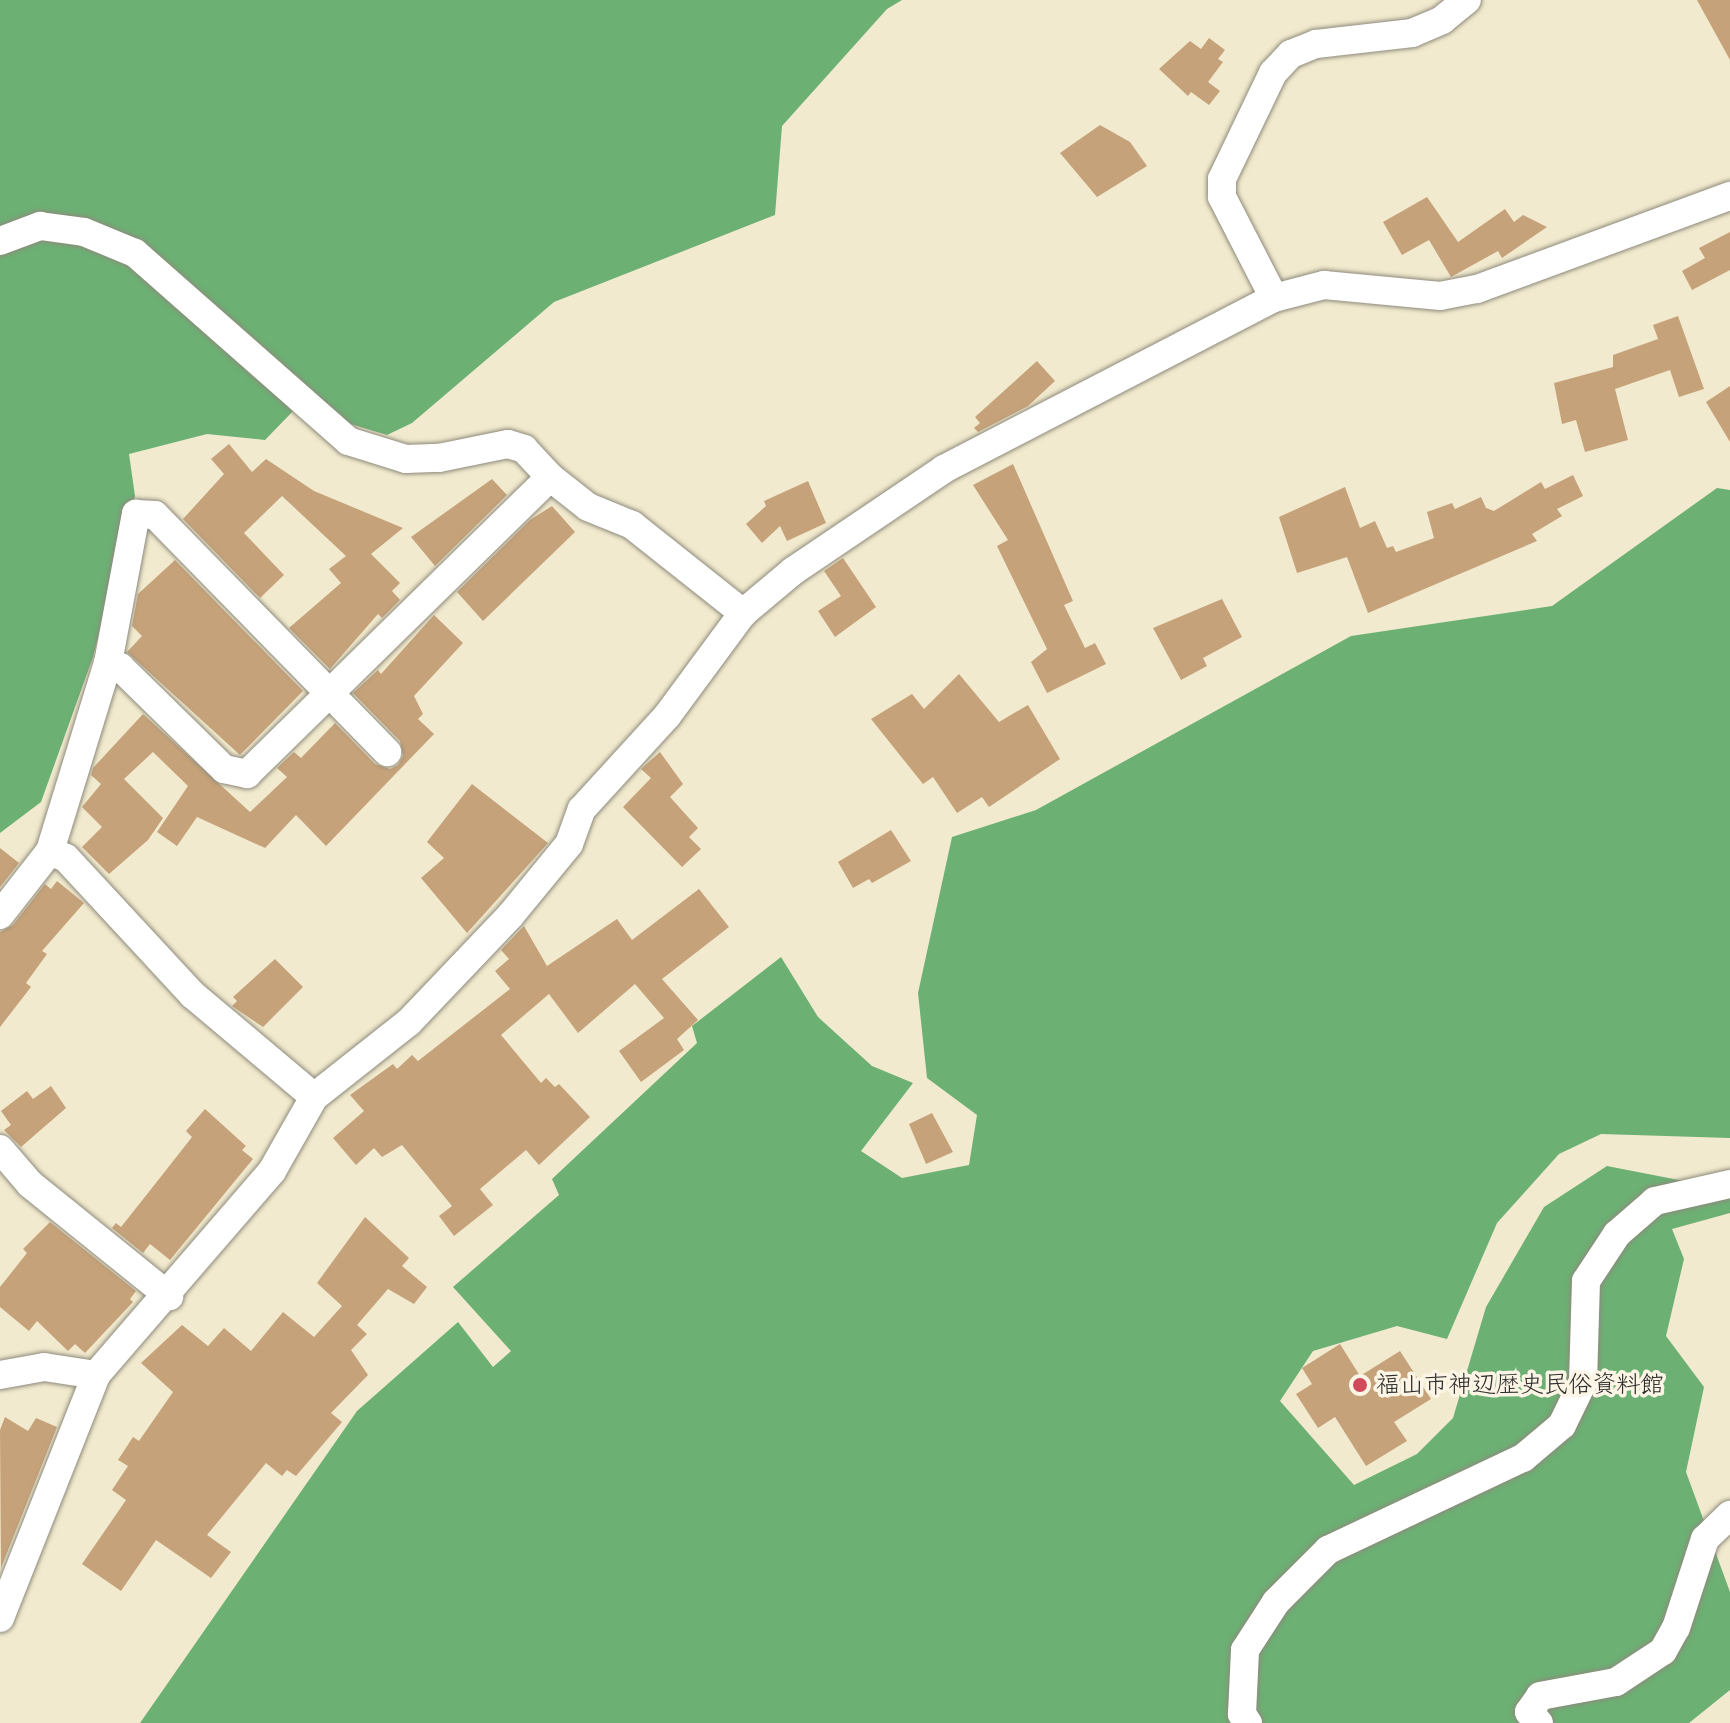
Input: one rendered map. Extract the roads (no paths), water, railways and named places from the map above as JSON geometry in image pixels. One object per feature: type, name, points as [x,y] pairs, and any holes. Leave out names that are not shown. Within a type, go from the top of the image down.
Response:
[{"type":"street","points":[[1274,298],[1222,197],[1222,179],[1273,73],[1291,54],[1316,44],[1412,33],[1442,20],[1467,0]]},
{"type":"street","points":[[0,1618],[96,1375],[169,1296],[272,1171],[314,1097],[409,1022],[510,916],[569,844],[582,809],[667,716],[743,613],[793,571],[944,469],[1274,298],[1324,285],[1440,296],[1477,289],[1730,196]]},
{"type":"street","points":[[0,241],[40,226],[84,232],[135,253],[348,441],[406,459],[439,458],[508,444],[524,449],[550,477],[588,507],[632,525],[743,613]]},
{"type":"street","points":[[108,663],[120,667],[224,769],[247,774],[550,477]]},
{"type":"street","points":[[0,915],[50,851],[108,663],[136,514],[155,515],[387,752]]},
{"type":"street","points":[[50,851],[66,858],[193,995],[314,1097]]},
{"type":"street","points":[[0,1149],[30,1184],[169,1296]]},
{"type":"street","points":[[1248,1723],[1242,1714],[1245,1650],[1276,1602],[1328,1550],[1523,1458],[1562,1425],[1583,1382],[1586,1281],[1617,1234],[1655,1201],[1730,1184]]},
{"type":"street","points":[[0,1375],[44,1367],[96,1375]]},
{"type":"street","points":[[1539,1723],[1529,1712],[1540,1696],[1616,1682],[1663,1651],[1676,1628],[1705,1539],[1730,1515]]},
{"type":"place","name":"福山市神辺歴史民俗資料館","points":[[1360,1385]]}]
